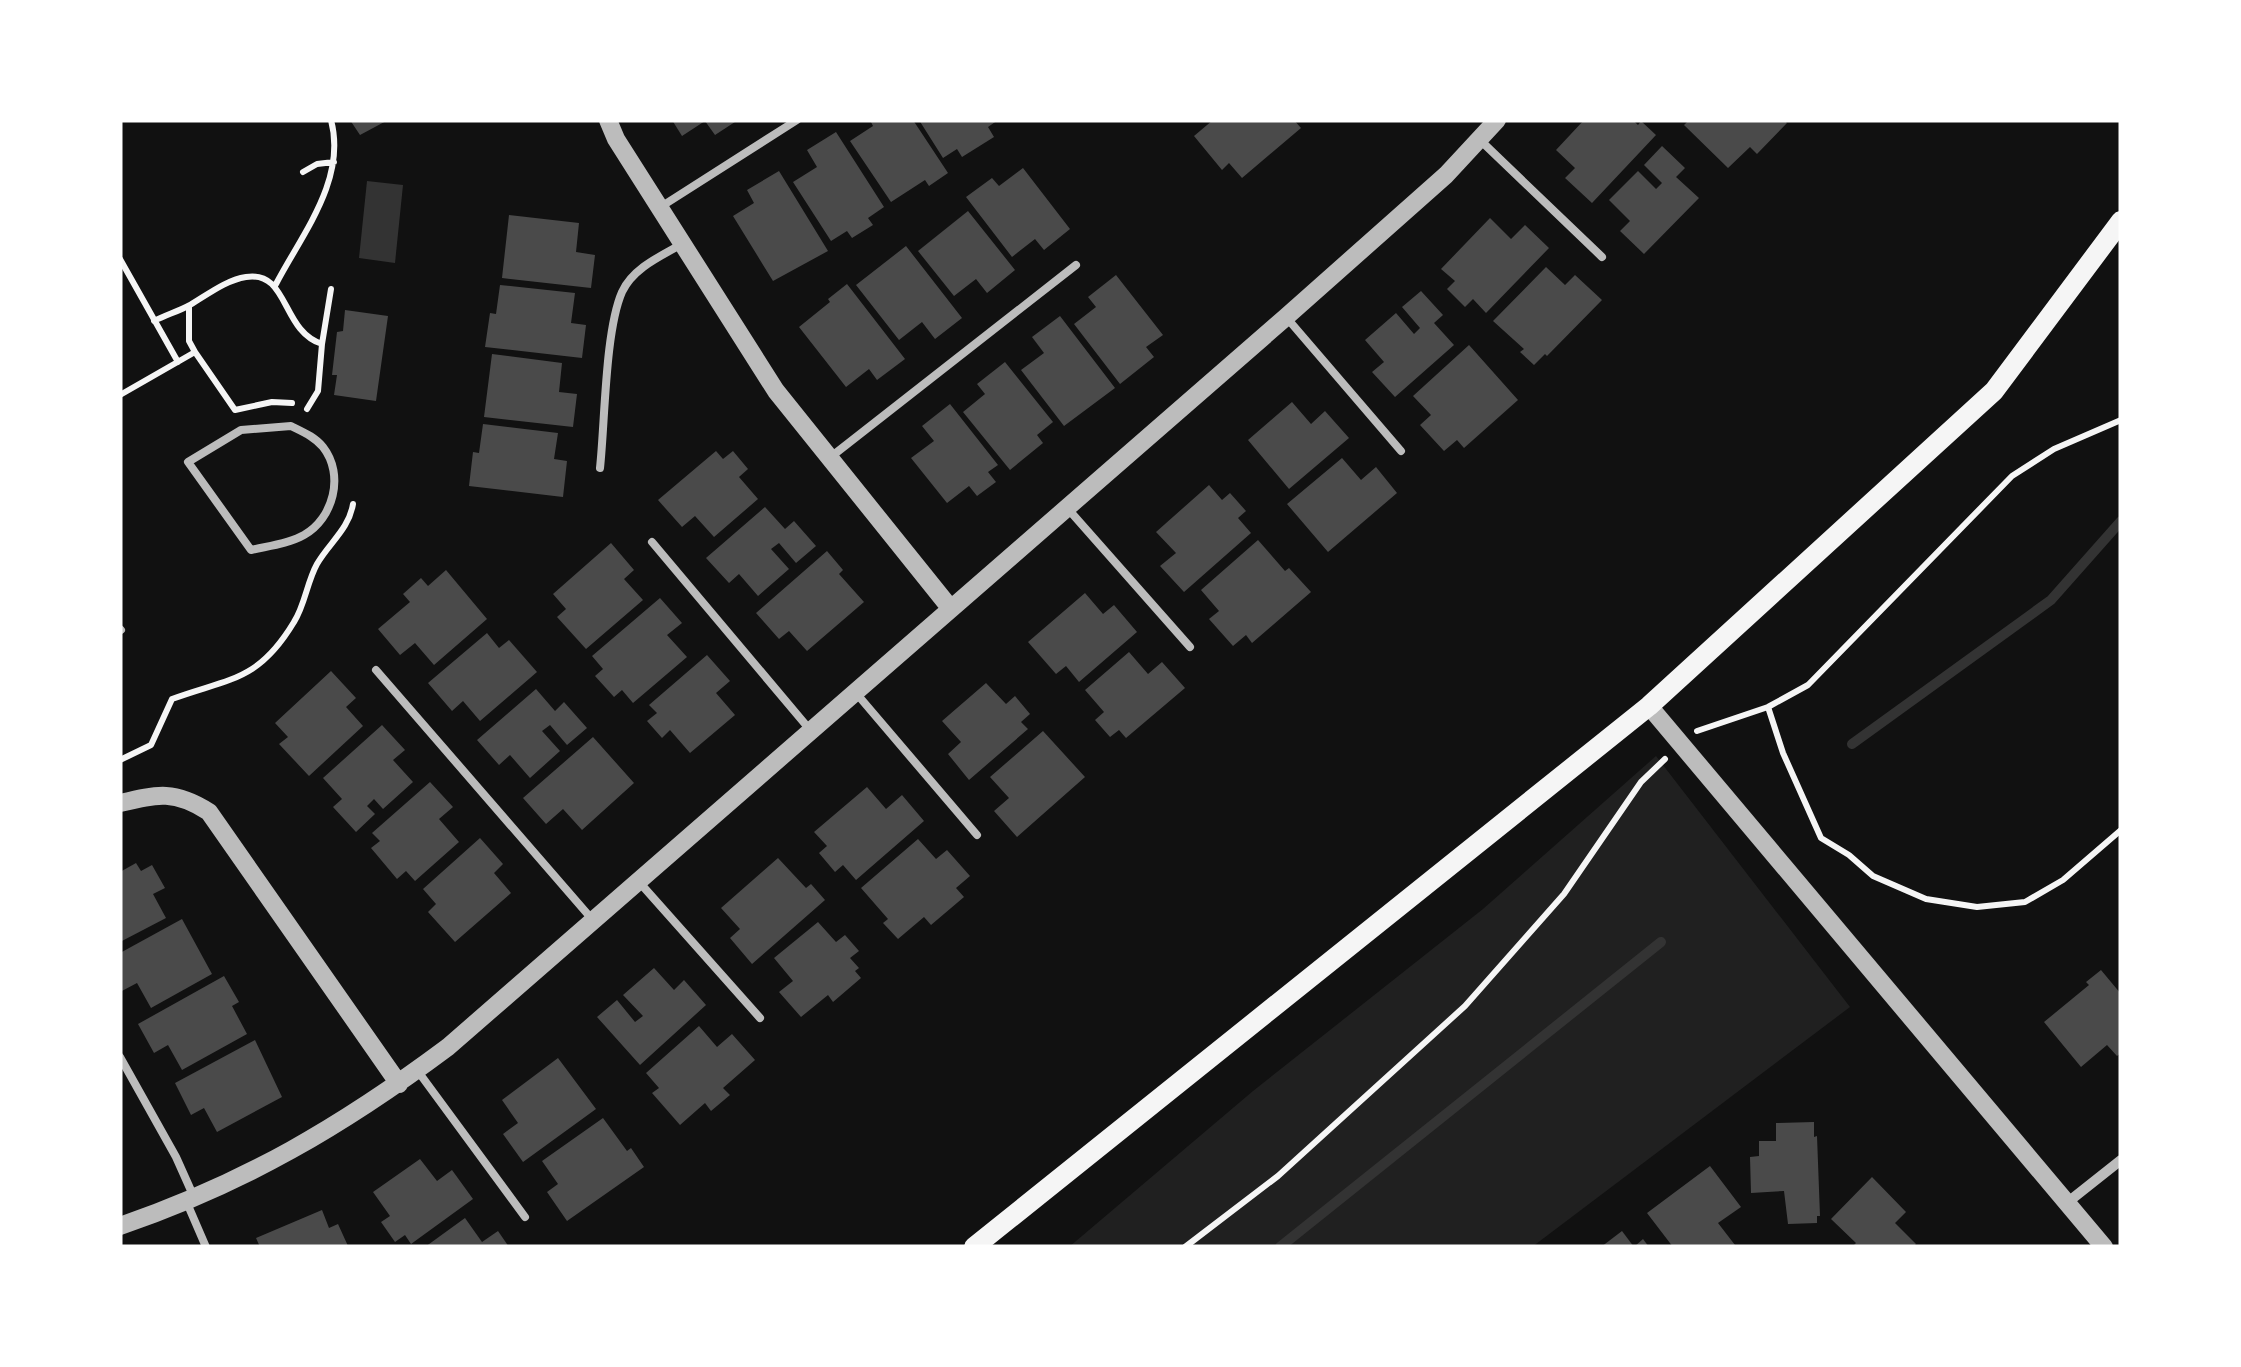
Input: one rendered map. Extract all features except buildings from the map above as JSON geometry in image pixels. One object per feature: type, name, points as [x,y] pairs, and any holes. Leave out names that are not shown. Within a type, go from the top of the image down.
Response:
[{"type":"main road","points":[[974,1247],[1649,706],[1994,391],[2121,221]]},
{"type":"street","points":[[608,120],[616,139],[776,391],[951,609]]},
{"type":"street","points":[[120,1226],[191,1201],[264,1167],[417,1070],[594,922],[1286,317],[1446,175],[1497,120]]},
{"type":"street","points":[[1649,706],[2104,1247]]},
{"type":"street","points":[[120,803],[156,794],[184,796],[209,812],[398,1084]]},
{"type":"street","points":[[2068,1202],[2121,1160]]},
{"type":"lane","points":[[659,208],[796,120]]},
{"type":"lane","points":[[1480,140],[1602,258]]},
{"type":"lane","points":[[600,468],[613,334],[623,290],[635,274],[682,244]]},
{"type":"lane","points":[[828,459],[1076,265]]},
{"type":"lane","points":[[1286,317],[1400,450]]},
{"type":"lane","points":[[291,426],[309,434],[325,449],[333,471],[334,496],[323,519],[304,535],[251,550],[188,462],[241,430],[291,426]]},
{"type":"lane","points":[[1066,507],[1190,647]]},
{"type":"lane","points":[[652,542],[811,731]]},
{"type":"lane","points":[[376,670],[594,922]]},
{"type":"lane","points":[[856,693],[977,836]]},
{"type":"lane","points":[[638,881],[760,1018]]},
{"type":"lane","points":[[120,1057],[176,1157],[206,1247]]},
{"type":"lane","points":[[417,1070],[525,1217]]},
{"type":"path","points":[[276,284],[332,178],[336,137],[331,120]]},
{"type":"path","points":[[302,172],[317,164],[334,162]]},
{"type":"path","points":[[120,259],[178,362],[120,395]]},
{"type":"path","points":[[154,320],[245,276],[266,278],[276,284],[300,330],[322,344]]},
{"type":"path","points":[[307,409],[318,391],[331,289]]},
{"type":"path","points":[[189,306],[189,340],[194,352]]},
{"type":"path","points":[[1185,1247],[1278,1176],[1464,1006],[1564,894],[1641,782],[1682,744],[1698,730],[1768,706],[1808,685],[2012,476],[2054,449],[2121,420]]},
{"type":"path","points":[[1768,706],[1783,754],[1821,838],[1850,855],[1874,876],[1926,899],[1978,906],[2024,902],[2063,880],[2121,830]]},
{"type":"shaded area","points":[[367,181],[403,185],[395,263],[359,258]]},
{"type":"shaded area","points":[[1656,756],[1850,1007],[1532,1247],[1069,1247],[1253,1091],[1483,909]]},
{"type":"waterway","points":[[1852,744],[2051,600],[2121,521]]},
{"type":"waterway","points":[[1280,1247],[1661,942]]}]
